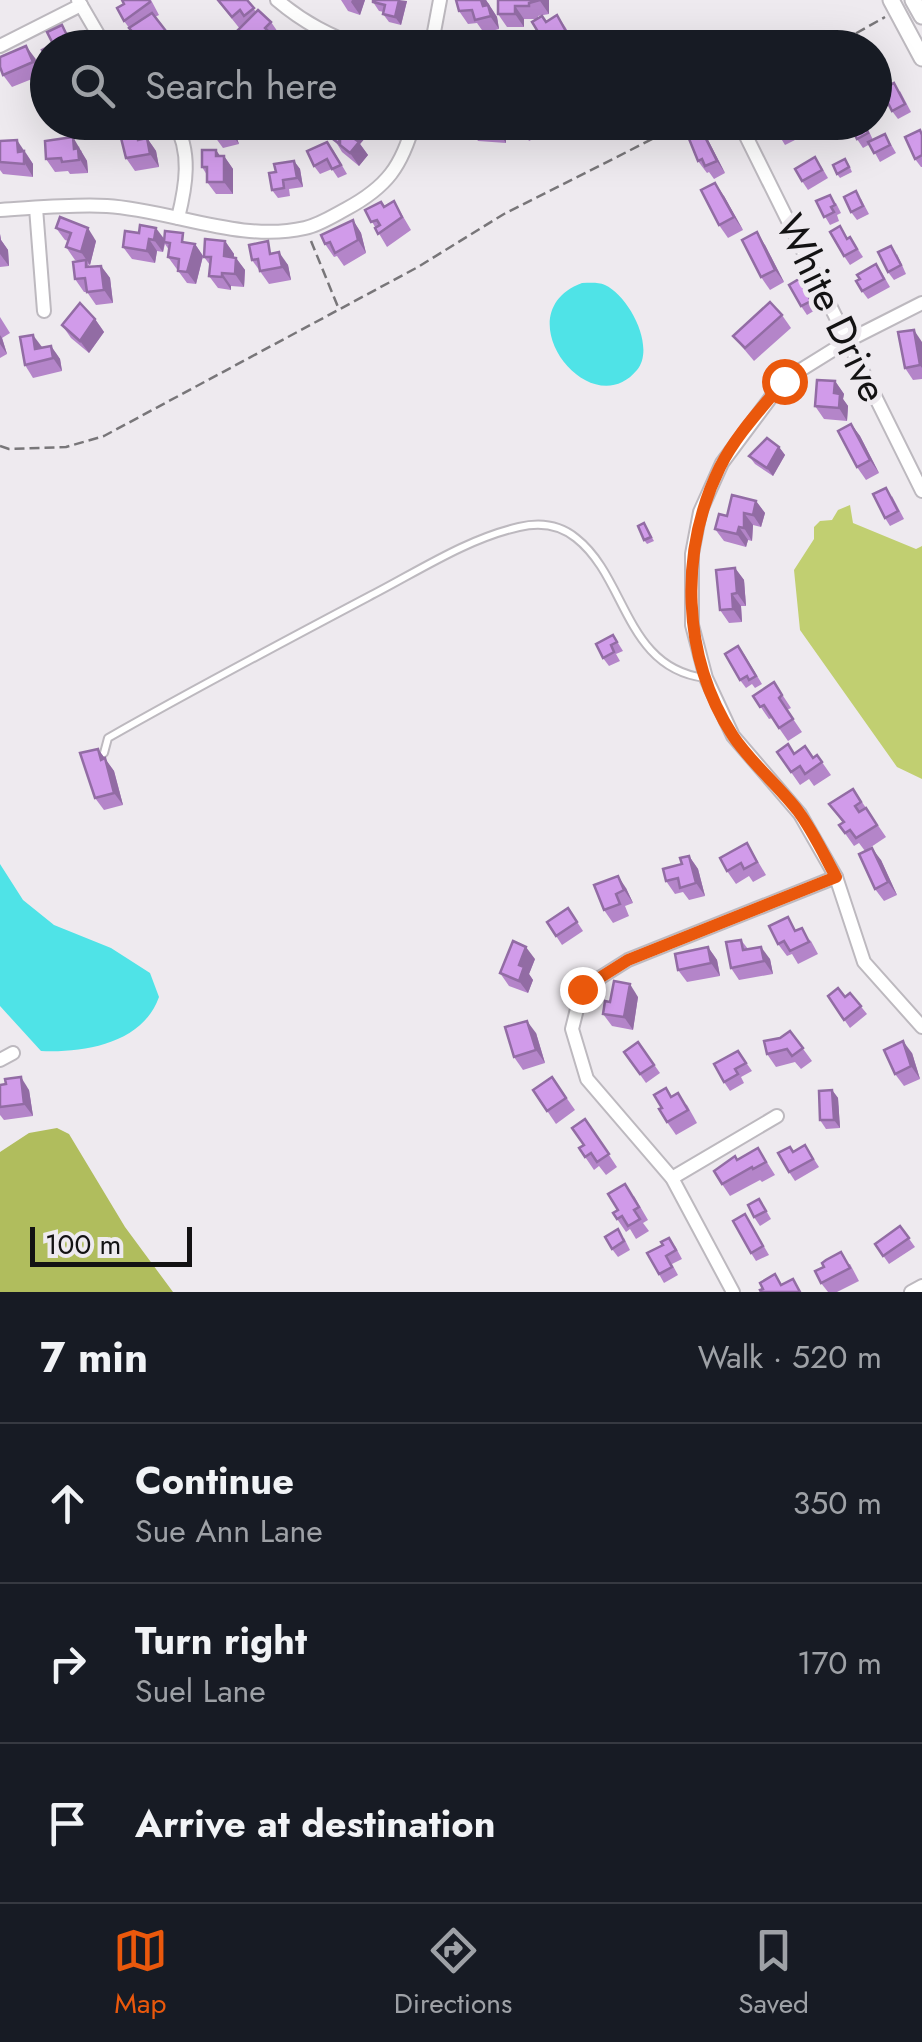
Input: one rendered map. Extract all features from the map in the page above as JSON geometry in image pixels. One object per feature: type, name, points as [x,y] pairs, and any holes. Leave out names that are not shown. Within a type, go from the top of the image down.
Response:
[{"type":"street","points":[[277,0],[319,30]]},
{"type":"street","points":[[434,30],[440,0]]},
{"type":"street","points":[[914,0],[922,16]]},
{"type":"street","points":[[0,46],[80,3],[96,30]]},
{"type":"street","points":[[894,5],[922,58]]},
{"type":"street","points":[[178,218],[186,184],[181,140]]},
{"type":"street","points":[[0,210],[106,206],[270,232],[306,228],[361,201],[385,184],[404,157],[409,140]]},
{"type":"street","name":"White Drive","points":[[748,140],[922,490]]},
{"type":"street","points":[[36,208],[44,311]]},
{"type":"street","points":[[922,303],[849,340],[784,381],[722,463],[700,512],[692,554],[692,626],[706,678],[733,736],[800,814],[836,877],[864,962],[922,1027]]},
{"type":"street","points":[[733,1292],[672,1178],[586,1079],[572,1028],[582,989],[628,960],[836,877]]},
{"type":"street","points":[[672,1178],[777,1116]]},
{"type":"street","points":[[912,1292],[922,1286]]},
{"type":"lane","points":[[104,752],[108,738],[188,692],[459,550],[524,526],[550,524],[574,536],[589,550],[639,636],[664,663],[686,676],[706,678]]},
{"type":"path","points":[[857,30],[894,5]]},
{"type":"path","points":[[0,446],[66,447],[104,436],[418,267],[504,214],[650,140]]},
{"type":"path","points":[[306,228],[338,309]]},
{"type":"green space","points":[[850,505],[853,523],[916,549],[922,546],[922,779],[897,767],[800,630],[794,570],[814,539],[814,527],[820,521],[832,520],[838,510]]},
{"type":"green space","points":[[57,1128],[69,1134],[125,1227],[173,1292],[0,1292],[0,1152],[29,1133]]},
{"type":"water","points":[[582,283],[602,284],[614,291],[631,311],[642,336],[642,360],[637,370],[618,384],[597,385],[578,375],[562,359],[552,339],[550,317],[559,298]]},
{"type":"water","points":[[0,864],[23,900],[54,925],[111,948],[150,973],[159,997],[140,1025],[126,1035],[93,1047],[41,1051],[0,1006]]},
{"type":"building","points":[[122,0],[150,2],[124,21],[117,8],[124,4]]},
{"type":"building","points":[[218,0],[247,0],[254,8],[244,16],[240,10],[232,17]]},
{"type":"building","points":[[373,0],[399,0],[395,17],[383,14],[385,5]]},
{"type":"building","points":[[456,0],[481,0],[483,6],[488,5],[491,16],[475,20],[472,10],[459,11]]},
{"type":"building","points":[[498,0],[540,0],[529,6],[515,6],[515,14],[498,14]]},
{"type":"building","points":[[258,10],[271,22],[267,30],[238,30]]},
{"type":"building","points":[[152,13],[165,30],[131,30]]},
{"type":"building","points":[[557,15],[565,30],[537,30],[532,22],[542,16],[546,22]]},
{"type":"building","points":[[26,46],[30,63],[3,75],[0,57]]},
{"type":"building","points":[[892,84],[905,104],[892,111]]},
{"type":"building","points":[[920,130],[922,155],[915,159],[905,137]]},
{"type":"building","points":[[17,140],[18,152],[24,151],[24,164],[0,162],[0,141]]},
{"type":"building","points":[[73,140],[79,160],[46,159],[45,141]]},
{"type":"building","points":[[122,140],[147,140],[150,154],[126,158]]},
{"type":"building","points":[[340,140],[359,142],[350,153],[340,145]]},
{"type":"building","points":[[689,140],[706,140],[717,161],[705,166],[702,159],[698,161]]},
{"type":"building","points":[[888,140],[890,145],[874,153],[868,142]]},
{"type":"building","points":[[327,142],[341,165],[332,169],[327,159],[314,166],[307,151]]},
{"type":"building","points":[[202,150],[216,150],[216,156],[224,156],[224,182],[207,182]]},
{"type":"building","points":[[815,157],[822,170],[802,181],[795,169]]},
{"type":"building","points":[[845,159],[849,167],[837,174],[833,165]]},
{"type":"building","points":[[294,161],[297,178],[283,180],[284,188],[272,190],[269,173],[276,172],[274,164]]},
{"type":"building","points":[[715,183],[734,217],[719,225],[701,190]]},
{"type":"building","points":[[856,191],[863,206],[851,212],[844,197]]},
{"type":"building","points":[[830,195],[834,212],[824,217],[816,201]]},
{"type":"building","points":[[394,201],[402,217],[378,234],[375,228],[380,225],[377,220],[371,222],[365,210]]},
{"type":"building","points":[[60,217],[88,228],[81,252],[66,247],[71,233],[56,228]]},
{"type":"building","points":[[353,220],[358,240],[335,253],[321,235]]},
{"type":"building","points":[[140,225],[156,228],[147,251],[123,247],[125,231],[139,233]]},
{"type":"building","points":[[840,226],[857,249],[844,256],[830,232]]},
{"type":"building","points":[[165,231],[183,233],[182,242],[195,244],[187,272],[178,271],[179,259],[168,257],[170,243],[164,242]]},
{"type":"building","points":[[757,232],[775,270],[761,277],[742,240]]},
{"type":"building","points":[[205,239],[225,241],[224,256],[236,258],[235,274],[209,276],[211,257],[204,257]]},
{"type":"building","points":[[268,241],[270,254],[279,252],[282,267],[260,271],[258,259],[252,260],[249,245]]},
{"type":"building","points":[[891,246],[901,265],[888,272],[878,252]]},
{"type":"building","points":[[86,260],[86,267],[101,266],[104,290],[87,292],[85,278],[75,279],[73,262]]},
{"type":"building","points":[[876,264],[884,279],[862,291],[857,275]]},
{"type":"building","points":[[799,279],[811,301],[801,306],[789,285]]},
{"type":"building","points":[[770,302],[782,315],[745,348],[733,336]]},
{"type":"building","points":[[80,303],[95,319],[80,341],[62,325]]},
{"type":"building","points":[[914,330],[920,365],[905,368],[898,332]]},
{"type":"building","points":[[33,335],[35,349],[51,346],[53,358],[25,365],[20,337]]},
{"type":"building","points":[[817,380],[835,381],[834,393],[840,394],[839,408],[815,406]]},
{"type":"building","points":[[851,424],[870,460],[857,467],[838,431]]},
{"type":"building","points":[[767,438],[779,447],[767,468],[749,456]]},
{"type":"building","points":[[886,488],[898,511],[885,518],[873,494]]},
{"type":"building","points":[[732,495],[756,501],[753,515],[744,513],[744,528],[739,527],[737,534],[715,529],[719,514],[727,516]]},
{"type":"building","points":[[644,523],[651,537],[644,540],[638,526]]},
{"type":"building","points":[[735,568],[737,593],[732,594],[733,609],[720,610],[716,570]]},
{"type":"building","points":[[613,635],[617,642],[611,645],[614,652],[603,658],[596,644]]},
{"type":"building","points":[[738,646],[756,676],[749,680],[747,676],[740,680],[725,654]]},
{"type":"building","points":[[774,682],[793,719],[779,728],[753,696]]},
{"type":"building","points":[[788,744],[794,754],[805,746],[813,758],[817,755],[822,762],[805,774],[800,766],[791,772],[777,752]]},
{"type":"building","points":[[98,749],[101,760],[105,758],[114,793],[95,798],[80,753]]},
{"type":"building","points":[[853,789],[861,802],[855,806],[859,812],[866,808],[877,825],[856,838],[850,830],[845,833],[839,825],[844,822],[829,804]]},
{"type":"building","points":[[747,843],[757,862],[744,869],[741,863],[727,871],[720,858]]},
{"type":"building","points":[[872,848],[888,882],[875,889],[859,854]]},
{"type":"building","points":[[689,856],[696,883],[680,888],[678,878],[666,881],[663,869],[682,864],[680,858]]},
{"type":"building","points":[[618,876],[624,890],[616,894],[620,904],[604,910],[594,885]]},
{"type":"building","points":[[568,908],[577,922],[556,936],[547,922]]},
{"type":"building","points":[[788,917],[795,931],[802,928],[809,942],[790,951],[784,941],[778,944],[769,926]]},
{"type":"building","points":[[741,940],[743,950],[761,947],[764,961],[731,968],[726,942]]},
{"type":"building","points":[[513,941],[526,947],[519,965],[524,967],[519,981],[500,973]]},
{"type":"building","points":[[708,947],[711,963],[678,970],[675,954]]},
{"type":"building","points":[[614,981],[630,984],[624,1017],[603,1014]]},
{"type":"building","points":[[838,988],[845,997],[850,993],[861,1006],[844,1020],[828,996]]},
{"type":"building","points":[[527,1021],[536,1050],[514,1057],[505,1027]]},
{"type":"building","points":[[790,1031],[803,1048],[792,1056],[787,1049],[767,1054],[764,1041]]},
{"type":"building","points":[[903,1041],[911,1066],[895,1074],[884,1050]]},
{"type":"building","points":[[638,1042],[654,1065],[640,1074],[624,1052]]},
{"type":"building","points":[[738,1051],[746,1063],[735,1069],[738,1074],[724,1082],[714,1064]]},
{"type":"building","points":[[21,1077],[24,1104],[0,1107],[0,1085],[6,1084],[5,1079]]},
{"type":"building","points":[[552,1077],[566,1098],[547,1111],[533,1090]]},
{"type":"building","points":[[666,1088],[671,1097],[678,1093],[688,1110],[667,1122],[654,1095]]},
{"type":"building","points":[[832,1090],[834,1120],[820,1120],[819,1091]]},
{"type":"building","points":[[585,1119],[609,1154],[597,1162],[591,1153],[585,1157],[579,1148],[584,1145],[572,1128]]},
{"type":"building","points":[[805,1145],[813,1159],[789,1172],[778,1153],[790,1147],[793,1152]]},
{"type":"building","points":[[758,1148],[766,1162],[722,1184],[714,1171],[735,1156],[737,1160]]},
{"type":"building","points":[[625,1184],[639,1207],[634,1210],[640,1219],[628,1226],[622,1216],[617,1219],[613,1213],[618,1210],[608,1194]]},
{"type":"building","points":[[759,1199],[766,1211],[754,1217],[748,1205]]},
{"type":"building","points":[[745,1214],[763,1246],[751,1253],[733,1221]]},
{"type":"building","points":[[900,1226],[909,1238],[883,1256],[875,1244]]},
{"type":"building","points":[[618,1229],[624,1241],[612,1249],[605,1237]]},
{"type":"building","points":[[669,1238],[676,1250],[666,1256],[672,1267],[659,1274],[647,1253]]},
{"type":"building","points":[[841,1252],[850,1268],[821,1283],[815,1271]]},
{"type":"building","points":[[775,1274],[781,1285],[793,1279],[800,1292],[761,1292],[760,1283]]},
{"type":"route","points":[[582,989],[628,960],[836,877],[800,814],[733,736],[706,678],[692,626],[692,554],[700,512],[722,463],[784,381]]}]
